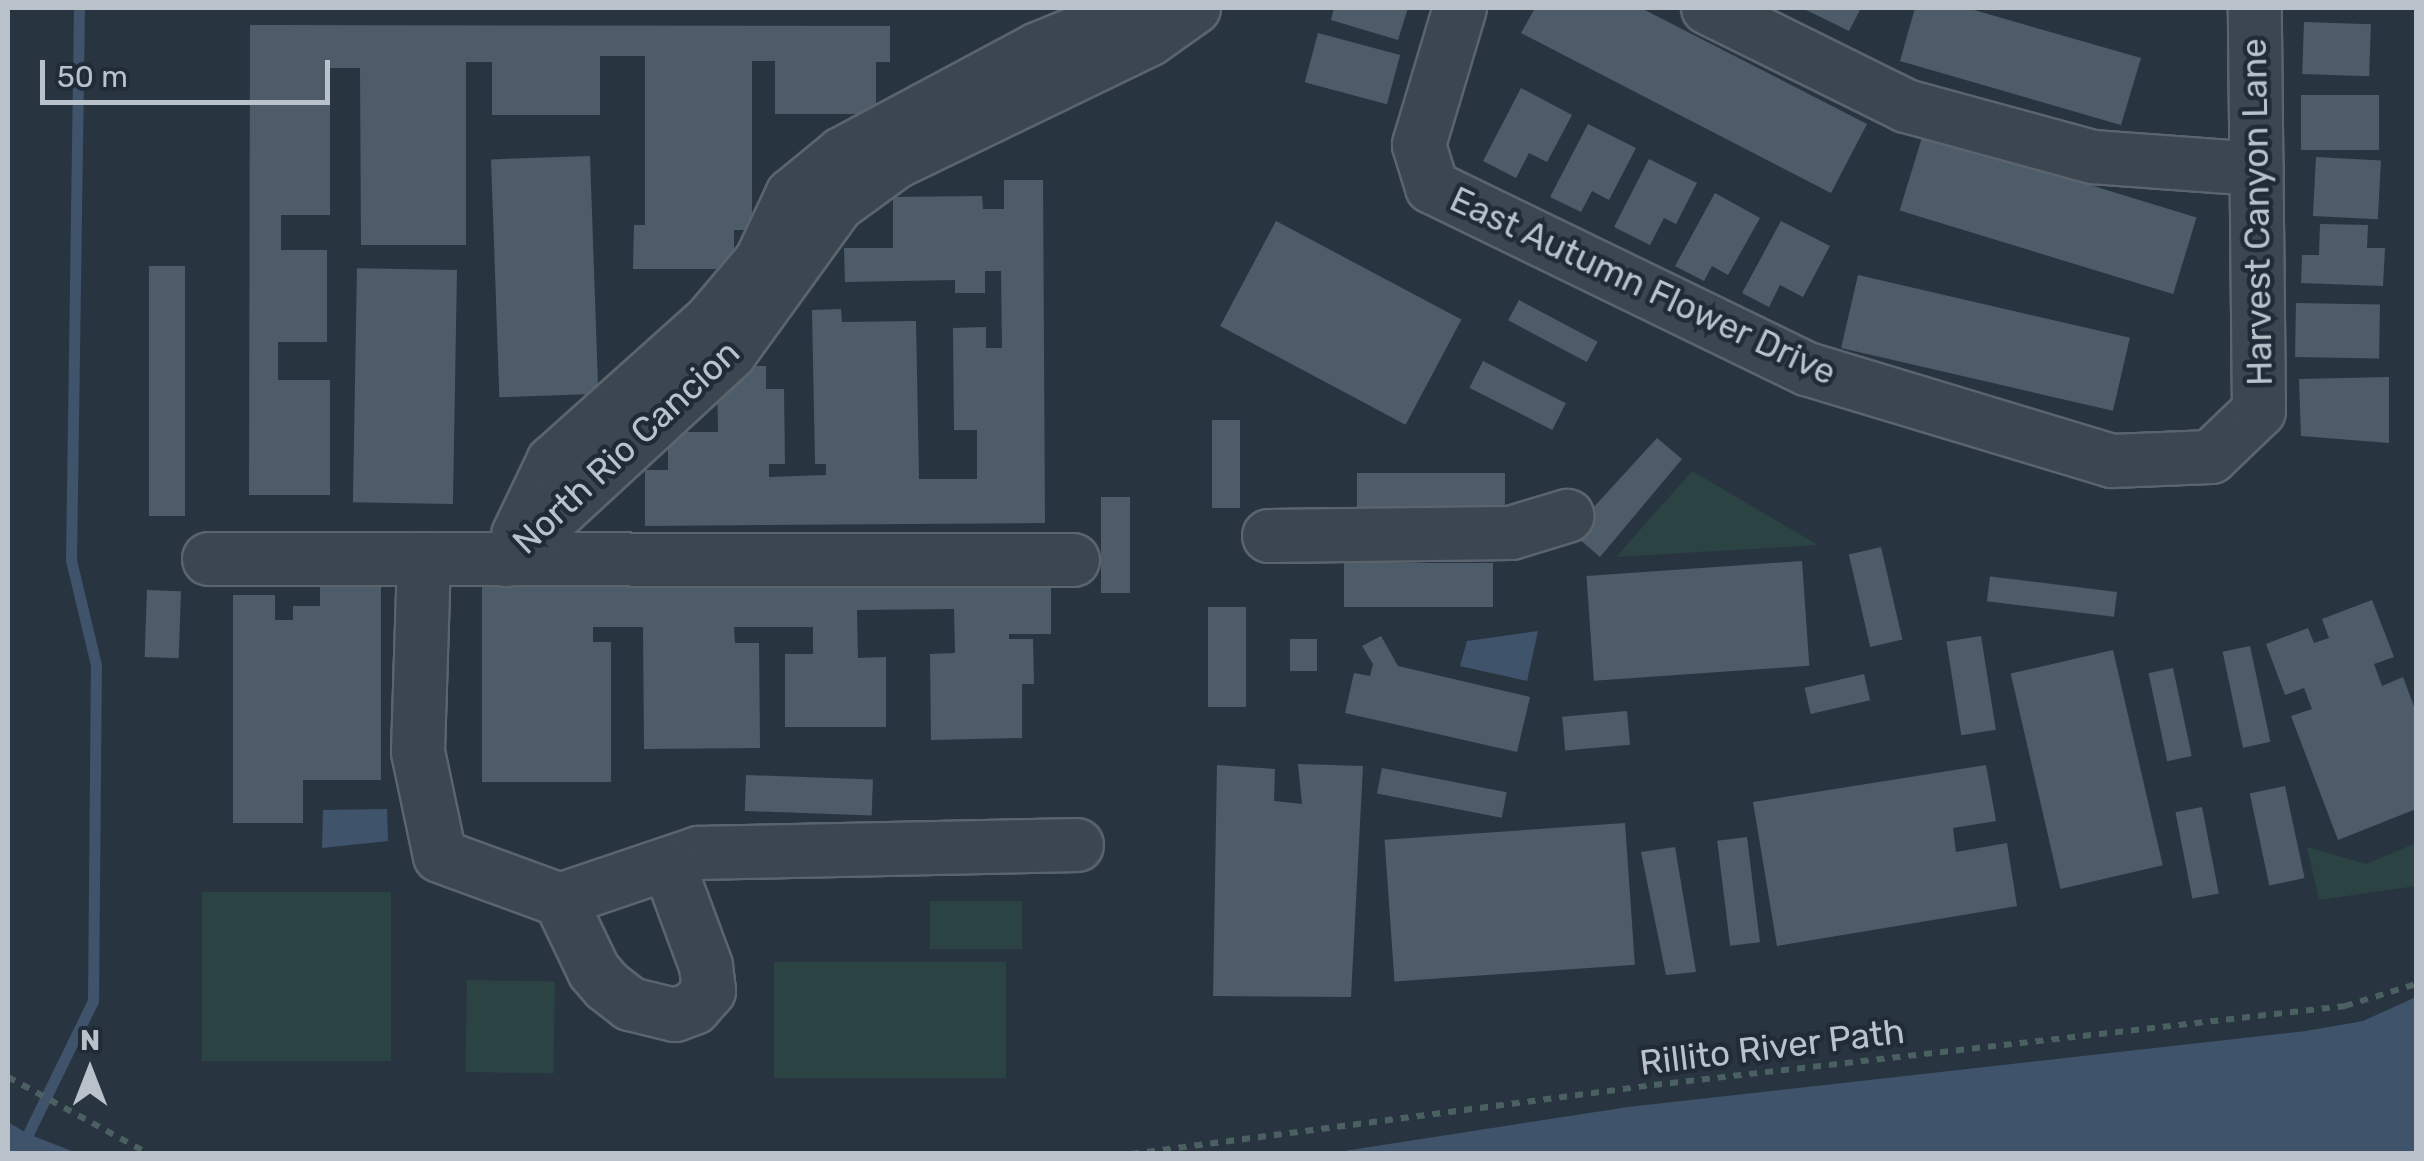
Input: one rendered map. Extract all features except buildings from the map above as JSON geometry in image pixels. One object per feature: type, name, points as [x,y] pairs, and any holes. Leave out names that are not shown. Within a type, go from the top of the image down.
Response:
[{"type":"street","name":"North Rio Cancion","points":[[680,374],[711,320],[761,260],[792,195],[842,154],[1038,49],[1138,8]]},
{"type":"street","name":"North Rio Cancion","points":[[506,560],[553,462],[680,374],[730,353],[837,206],[896,162],[1150,39],[1194,8]]},
{"type":"street","name":"East Autumn Flower Drive","points":[[1460,8],[1419,144],[1432,188],[1807,369],[2112,460],[2211,457]]},
{"type":"street","points":[[1708,8],[1906,106],[2092,157],[2257,169]]},
{"type":"street","name":"Harvest Canyon Lane","points":[[2211,457],[2259,411],[2254,8]]},
{"type":"street","points":[[1269,536],[1512,533],[1567,516]]},
{"type":"street","points":[[209,559],[1073,560]]},
{"type":"street","points":[[424,560],[418,752],[440,856],[560,900],[699,853],[1077,845]]},
{"type":"street","points":[[560,900],[594,971],[607,986],[630,1004],[676,1014],[694,1008],[709,992],[706,966],[669,866]]},
{"type":"path","name":"Rillito River Path","points":[[1131,1154],[1654,1085],[2345,1006],[2416,984]]},
{"type":"path","points":[[10,1078],[148,1154]]},
{"type":"green space","points":[[1692,471],[1818,545],[1616,557]]},
{"type":"green space","points":[[2416,843],[2416,886],[2319,900],[2307,847],[2366,864]]},
{"type":"green space","points":[[202,892],[391,892],[391,1061],[202,1061]]},
{"type":"green space","points":[[930,901],[1022,901],[1022,949],[930,949]]},
{"type":"green space","points":[[774,962],[1006,962],[1006,1078],[774,1078]]},
{"type":"green space","points":[[467,980],[555,982],[553,1074],[465,1072]]},
{"type":"water","points":[[1538,631],[1527,681],[1460,666],[1467,641]]},
{"type":"water","points":[[387,809],[388,841],[322,848],[323,810]]},
{"type":"water","points":[[2416,997],[2416,1153],[1331,1153],[1628,1107],[2306,1031],[2363,1021]]},
{"type":"water","points":[[8,1122],[28,1134],[77,1153],[8,1153]]},
{"type":"waterway","points":[[9,1154],[28,1134],[93,1001],[96,665],[71,560],[79,8]]}]
